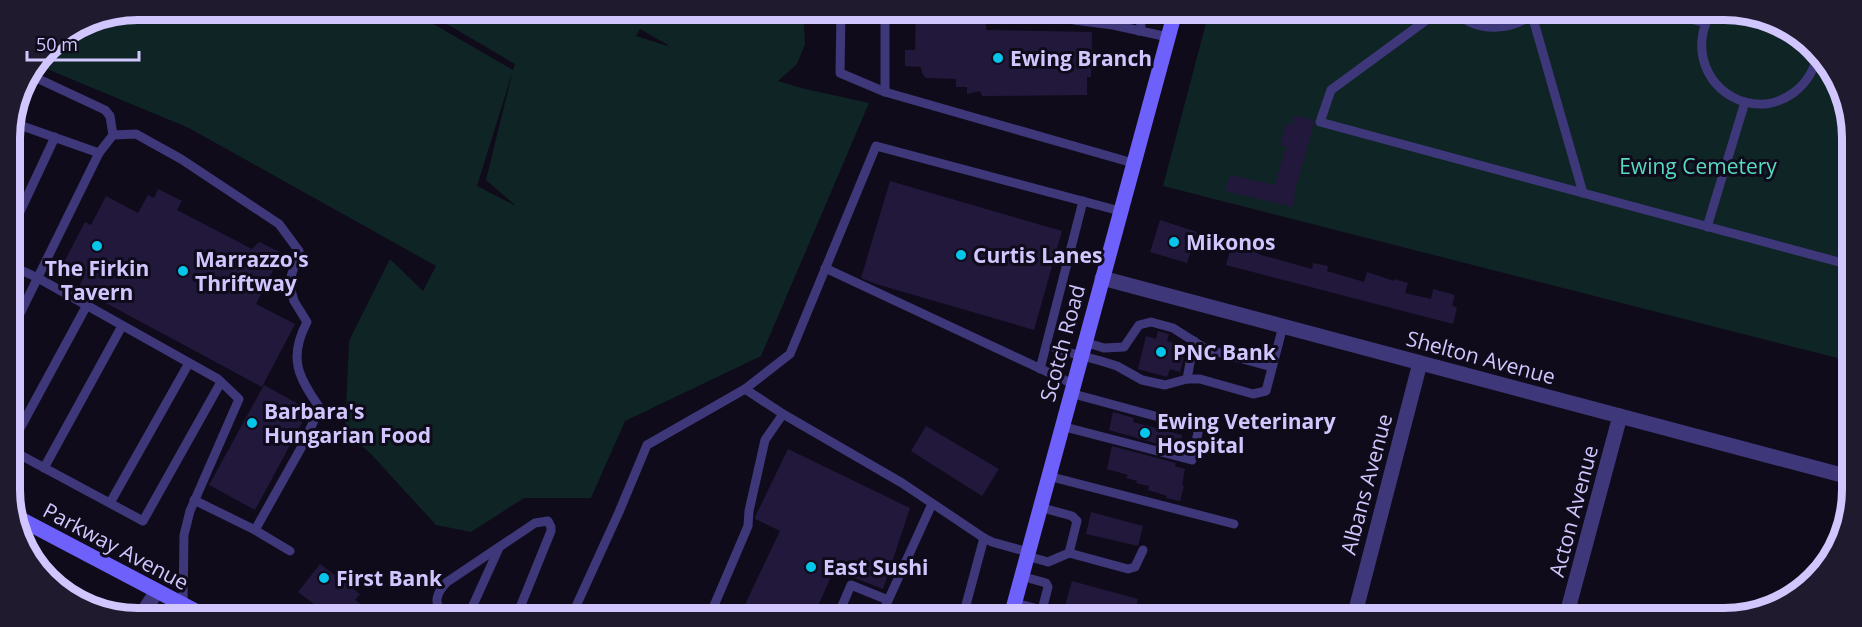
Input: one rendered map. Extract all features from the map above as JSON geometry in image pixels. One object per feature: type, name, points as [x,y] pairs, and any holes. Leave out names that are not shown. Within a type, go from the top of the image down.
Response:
[{"type":"main road","name":"Scotch Road","points":[[1013,607],[1173,20]]},
{"type":"main road","name":"Parkway Avenue","points":[[24,521],[189,608]]},
{"type":"street","name":"Shelton Avenue","points":[[1102,278],[1842,475]]},
{"type":"street","name":"Albans Avenue","points":[[1357,607],[1420,363]]},
{"type":"street","name":"Acton Avenue","points":[[1569,607],[1620,416]]},
{"type":"street","points":[[146,608],[157,591]]},
{"type":"lane","points":[[841,20],[840,73],[885,92],[1133,163]]},
{"type":"lane","points":[[885,20],[885,92]]},
{"type":"lane","points":[[1074,20],[1113,25],[1168,37]]},
{"type":"lane","points":[[1139,31],[1140,20]]},
{"type":"lane","points":[[1426,20],[1331,90],[1320,122],[1842,263]]},
{"type":"lane","points":[[1466,20],[1480,26],[1499,28],[1523,20]]},
{"type":"lane","points":[[1535,20],[1582,193]]},
{"type":"lane","points":[[1694,20],[1705,23]]},
{"type":"lane","points":[[1707,20],[1701,43],[1703,62],[1712,80],[1727,94],[1745,102],[1763,104],[1781,100],[1797,92],[1809,78],[1816,64]]},
{"type":"lane","points":[[20,314],[99,153],[113,135],[110,116],[105,110],[35,77]]},
{"type":"lane","points":[[1707,228],[1745,102]]},
{"type":"lane","points":[[21,125],[99,153]]},
{"type":"lane","points":[[113,135],[136,134],[181,159],[279,224],[299,251],[289,283],[294,301],[307,322],[299,337],[296,358],[299,375],[320,408],[302,448],[255,530]]},
{"type":"lane","points":[[20,212],[55,137]]},
{"type":"lane","points":[[575,608],[647,446],[745,389],[790,354],[876,146],[1120,212]]},
{"type":"lane","points":[[1040,369],[1083,201]]},
{"type":"lane","points":[[825,268],[1040,369],[1072,388],[1199,428],[1192,460],[1061,426]]},
{"type":"lane","points":[[20,270],[189,363],[221,382],[239,399],[194,500],[183,535],[183,605]]},
{"type":"lane","points":[[20,429],[87,306]]},
{"type":"lane","points":[[1056,349],[1124,347],[1139,325],[1151,322],[1173,328],[1206,349],[1272,367]]},
{"type":"lane","points":[[44,468],[122,326]]},
{"type":"lane","points":[[1082,348],[1142,380],[1166,385],[1187,379],[1200,380],[1253,394],[1266,390],[1283,326]]},
{"type":"lane","points":[[1187,379],[1194,341]]},
{"type":"lane","points":[[110,503],[189,363]]},
{"type":"lane","points":[[20,455],[143,521],[221,382]]},
{"type":"lane","points":[[745,389],[783,414],[902,483],[992,542],[1048,562],[1069,553],[1128,569],[1135,567],[1143,550]]},
{"type":"lane","points":[[713,608],[748,526],[748,511],[765,440],[783,414]]},
{"type":"lane","points":[[1048,476],[1234,524]]},
{"type":"lane","points":[[194,500],[255,530],[290,551]]},
{"type":"lane","points":[[885,608],[932,504]]},
{"type":"lane","points":[[1039,507],[1072,516],[1077,521],[1069,553]]},
{"type":"lane","points":[[439,608],[436,602],[439,590],[447,582],[535,523],[548,521],[551,531],[520,608]]},
{"type":"lane","points":[[965,607],[984,538]]},
{"type":"lane","points":[[472,608],[500,547]]},
{"type":"lane","points":[[1021,576],[1046,583],[1048,587],[1043,607]]},
{"type":"lane","points":[[841,608],[851,585],[888,600]]},
{"type":"green space","points":[[137,20],[426,20],[513,70],[515,64],[440,20],[804,20],[805,44],[797,64],[778,81],[869,103],[761,356],[625,421],[591,498],[524,498],[471,532],[436,525],[371,454],[345,431],[349,341],[390,259],[423,291],[436,266],[189,128],[43,67],[54,54],[78,35],[99,26]],"holes":[[[640,29],[668,46],[636,36]],[[513,70],[486,180],[516,206],[477,186]]]},
{"type":"green space","name":"Ewing Cemetery","points":[[1207,20],[1725,20],[1755,24],[1784,35],[1808,54],[1827,78],[1834,92],[1840,114],[1842,137],[1842,359],[1163,186]]},
{"type":"building","name":"Ewing Branch","points":[[916,20],[986,20],[986,30],[1092,32],[1091,77],[1087,77],[1087,95],[982,96],[980,91],[967,94],[967,87],[956,87],[956,79],[926,78],[921,67],[905,66],[905,50],[915,50]]},
{"type":"building","points":[[1293,115],[1314,120],[1314,124],[1295,191],[1293,207],[1225,191],[1230,175],[1275,185],[1286,146],[1280,145],[1286,123],[1293,124]]},
{"type":"building","name":"Curtis Lanes","points":[[890,181],[1062,231],[1034,330],[861,278]]},
{"type":"building","points":[[158,189],[182,201],[177,210],[252,249],[259,242],[282,253],[256,304],[295,324],[262,387],[78,288],[84,277],[62,266],[85,222],[91,225],[106,196],[138,213],[148,195],[154,198]]},
{"type":"building","name":"Mikonos","points":[[1160,220],[1197,232],[1187,263],[1150,252]]},
{"type":"building","points":[[1247,242],[1260,246],[1258,254],[1312,269],[1313,263],[1328,266],[1327,271],[1364,282],[1367,272],[1408,283],[1405,293],[1431,299],[1433,289],[1455,295],[1452,305],[1457,308],[1453,324],[1226,265],[1231,247],[1243,251]]},
{"type":"building","name":"PNC Bank","points":[[1158,331],[1169,334],[1167,341],[1177,344],[1175,351],[1185,353],[1180,372],[1170,369],[1167,377],[1138,369],[1146,336],[1156,339]]},
{"type":"building","points":[[264,385],[309,410],[255,510],[209,485]]},
{"type":"building","name":"Ewing Veterinary Hospital","points":[[1113,412],[1134,418],[1133,422],[1182,435],[1179,450],[1109,430]]},
{"type":"building","points":[[926,426],[999,469],[982,496],[911,451]]},
{"type":"building","points":[[1112,446],[1176,463],[1175,466],[1185,469],[1180,501],[1148,490],[1149,486],[1126,478],[1128,475],[1107,469]]},
{"type":"building","points":[[788,449],[910,508],[883,589],[834,570],[817,608],[744,608],[780,531],[755,517]]},
{"type":"building","points":[[1091,512],[1143,526],[1138,546],[1086,534]]},
{"type":"building","name":"First Bank","points":[[320,564],[360,594],[355,600],[366,608],[319,608],[298,592]]},
{"type":"building","points":[[1072,581],[1138,599],[1136,607],[1064,607]]},
{"type":"place","name":"Ewing Branch","points":[[998,58]]},
{"type":"place","name":"Mikonos","points":[[1174,242]]},
{"type":"place","name":"The Firkin Tavern","points":[[97,246]]},
{"type":"place","name":"Curtis Lanes","points":[[961,255]]},
{"type":"place","name":"Marrazzo's Thriftway","points":[[183,271]]},
{"type":"place","name":"PNC Bank","points":[[1161,352]]},
{"type":"place","name":"Barbara's Hungarian Food","points":[[252,423]]},
{"type":"place","name":"Ewing Veterinary Hospital","points":[[1145,433]]},
{"type":"place","name":"East Sushi","points":[[811,567]]},
{"type":"place","name":"First Bank","points":[[324,578]]}]
